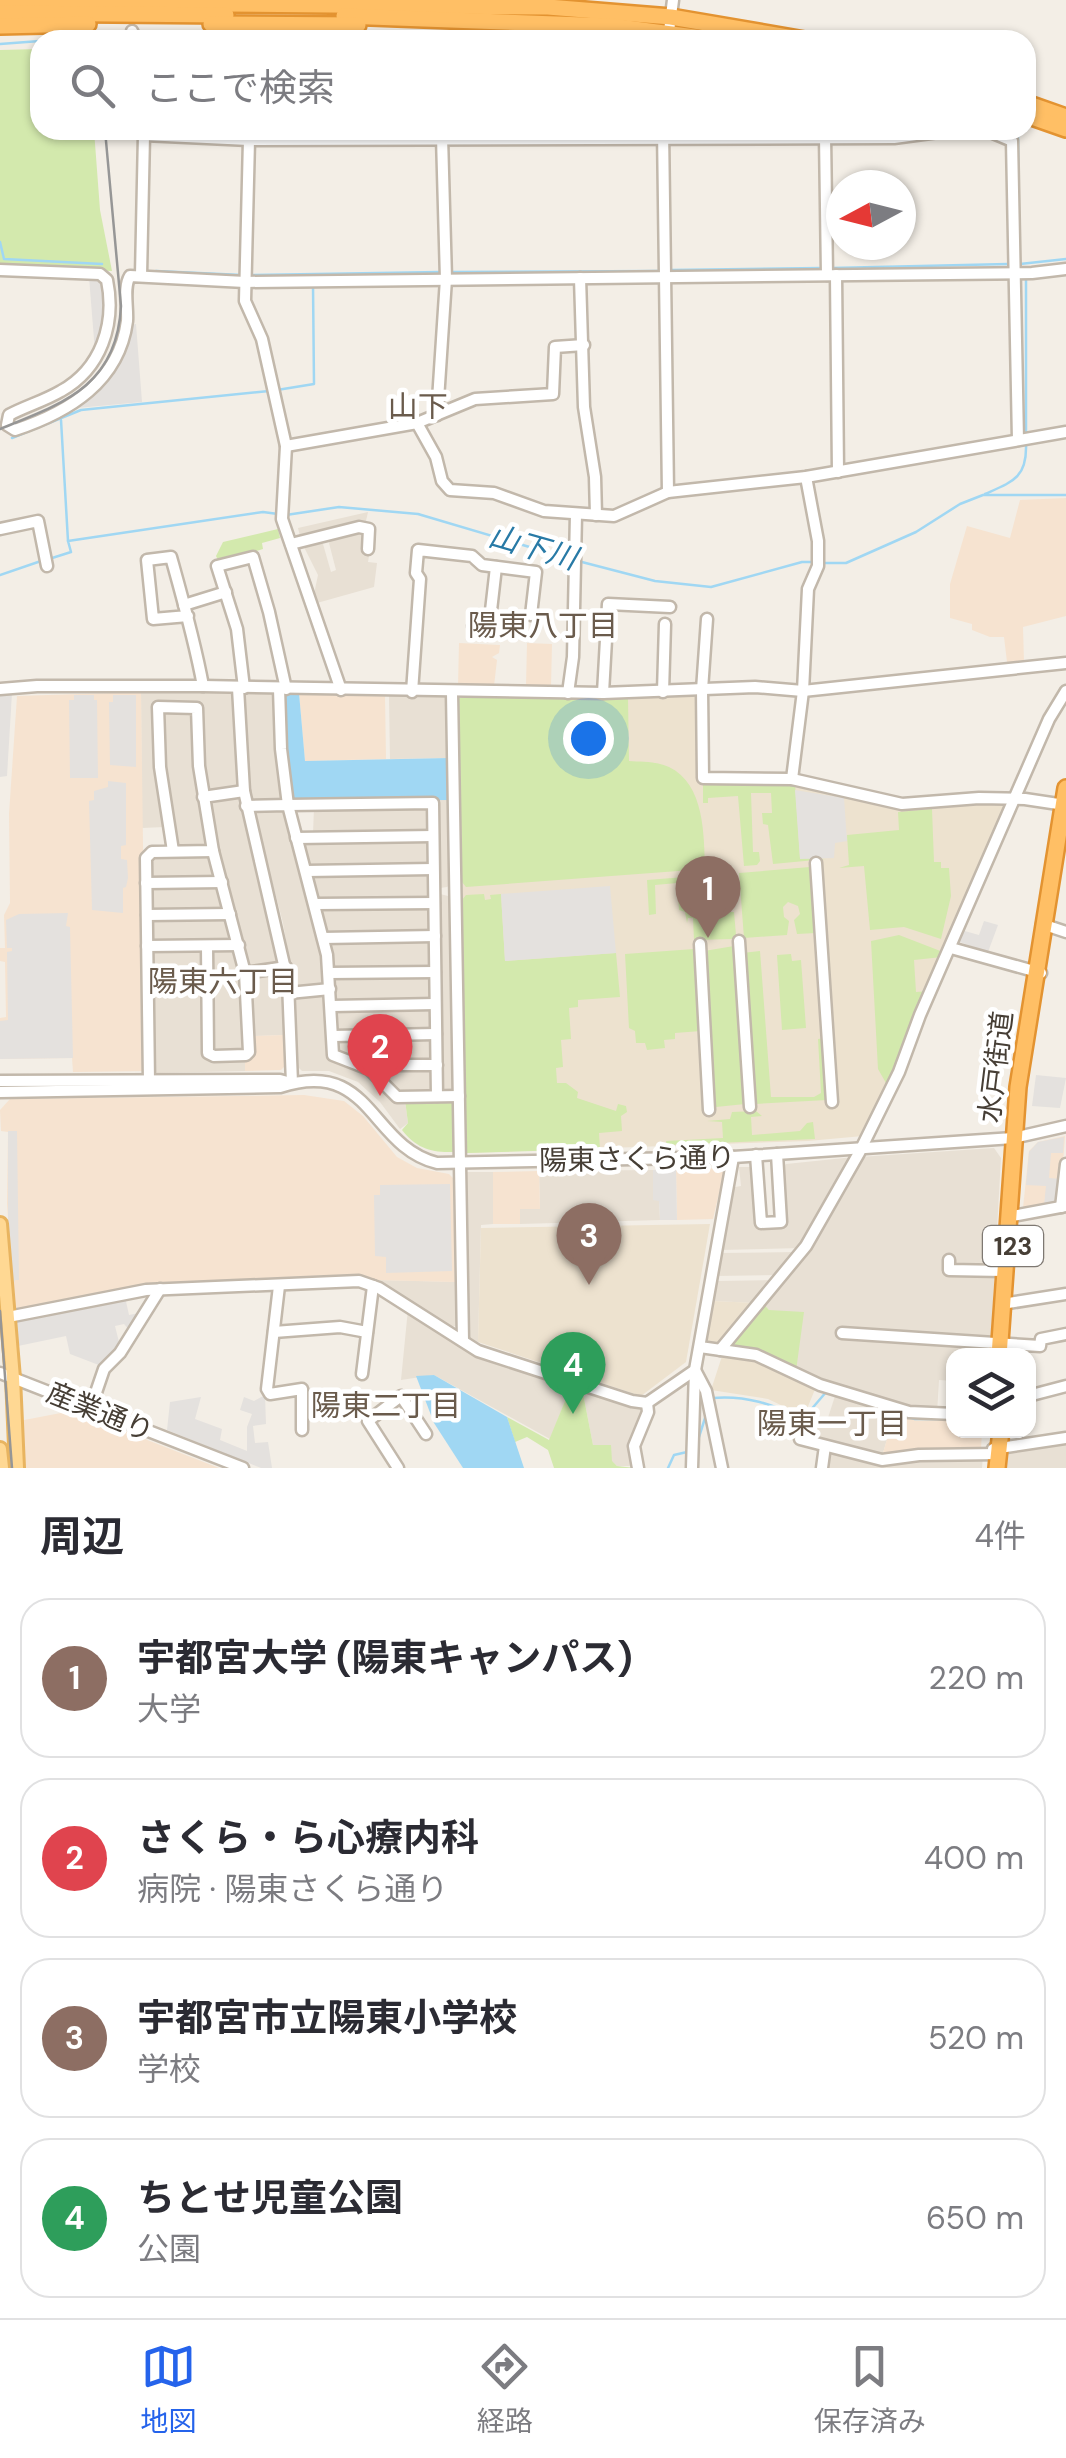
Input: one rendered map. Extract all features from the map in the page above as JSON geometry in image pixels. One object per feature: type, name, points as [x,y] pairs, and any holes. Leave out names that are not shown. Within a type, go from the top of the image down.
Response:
[{"type":"highway","points":[[417,0],[442,12]]},
{"type":"highway","points":[[0,2],[442,12]]},
{"type":"highway","points":[[0,13],[442,12],[548,7],[670,30]]},
{"type":"highway","points":[[0,26],[370,25],[442,12]]},
{"type":"highway","points":[[1036,96],[1066,106]]},
{"type":"highway","points":[[1036,107],[1066,117]]},
{"type":"highway","points":[[1036,118],[1066,129]]},
{"type":"highway","points":[[1036,126],[1066,136]]},
{"type":"highway","name":"水戸街道","points":[[1003,1348],[1018,1137],[1066,788]]},
{"type":"highway","name":"水戸街道","points":[[1046,926],[1066,832]]},
{"type":"highway","name":"水戸街道","points":[[1006,1304],[1004,1271],[1011,1216]]},
{"type":"main road","points":[[0,1224],[8,1318],[7,1376],[17,1468]]},
{"type":"main road","points":[[0,1449],[2,1468]]},
{"type":"street","points":[[670,30],[674,0]]},
{"type":"street","points":[[141,276],[144,140]]},
{"type":"street","points":[[249,140],[247,310],[262,339],[286,446],[282,520],[341,690]]},
{"type":"street","points":[[437,415],[446,279],[442,140]]},
{"type":"street","points":[[663,140],[668,492]]},
{"type":"street","points":[[824,140],[838,472]]},
{"type":"street","points":[[1010,140],[1018,440]]},
{"type":"street","points":[[0,270],[105,276],[110,308],[105,338],[91,366],[69,386],[9,415],[6,421],[12,430],[69,407],[97,386],[111,368],[126,325],[127,278],[245,285],[1066,270]]},
{"type":"street","points":[[580,278],[584,407],[596,477],[596,515]]},
{"type":"street","points":[[286,446],[417,423],[475,399],[553,394],[555,347],[584,345]]},
{"type":"street","points":[[417,423],[436,457],[442,481],[450,490],[494,493],[544,510],[614,516],[668,492],[806,478],[1066,432]]},
{"type":"street","points":[[792,778],[804,691],[808,589],[818,566],[806,478]]},
{"type":"street","points":[[568,693],[576,514]]},
{"type":"street","points":[[0,529],[38,521],[46,562]]},
{"type":"street","points":[[291,544],[359,527],[369,529],[368,550]]},
{"type":"street","points":[[412,692],[420,579],[416,573],[418,550],[472,556],[482,565],[536,572],[532,615]]},
{"type":"street","points":[[292,1084],[286,967],[246,806],[237,629],[217,566],[253,556],[283,689],[281,749],[288,805],[324,938],[334,1055],[369,1069],[398,1097],[458,1096]]},
{"type":"street","points":[[203,686],[186,610],[170,557],[146,560],[153,619],[186,610],[226,592]]},
{"type":"street","points":[[473,626],[489,628],[496,567]]},
{"type":"street","points":[[603,694],[608,604],[670,607]]},
{"type":"street","points":[[707,619],[702,690],[703,778],[792,778],[902,804],[979,798],[1064,805]]},
{"type":"street","points":[[663,692],[665,624]]},
{"type":"street","points":[[0,689],[203,686],[603,694],[755,687],[804,691],[1066,663]]},
{"type":"street","points":[[720,1350],[806,1246],[862,1148],[899,1072],[1049,719],[1066,690]]},
{"type":"street","points":[[452,692],[462,1341]]},
{"type":"street","points":[[173,852],[160,767],[158,707],[197,708],[203,797],[245,973],[249,1052],[246,1055],[208,1053],[207,946]]},
{"type":"street","points":[[203,797],[244,791]]},
{"type":"street","points":[[246,806],[433,804],[437,1096]]},
{"type":"street","points":[[296,838],[433,836]]},
{"type":"street","points":[[149,1081],[146,858],[152,852],[213,851]]},
{"type":"street","points":[[816,864],[832,1102]]},
{"type":"street","points":[[306,871],[434,869]]},
{"type":"street","points":[[146,884],[222,882]]},
{"type":"street","points":[[316,904],[434,897],[456,890]]},
{"type":"street","points":[[147,915],[230,914]]},
{"type":"street","points":[[1046,926],[1066,932]]},
{"type":"street","points":[[324,938],[434,936]]},
{"type":"street","points":[[739,941],[750,1107]]},
{"type":"street","points":[[147,946],[239,944]]},
{"type":"street","points":[[700,944],[709,1110]]},
{"type":"street","points":[[951,948],[1038,973]]},
{"type":"street","points":[[245,973],[286,967]]},
{"type":"street","points":[[329,973],[435,972]]},
{"type":"street","points":[[289,994],[330,990]]},
{"type":"street","points":[[332,1006],[436,1004]]},
{"type":"street","points":[[333,1036],[436,1034]]},
{"type":"street","points":[[369,1069],[383,1065],[437,1065]]},
{"type":"street","name":"陽東さくら通り","points":[[0,1081],[280,1080],[292,1084]]},
{"type":"street","name":"陽東さくら通り","points":[[0,1092],[280,1088],[322,1082],[345,1088],[367,1103],[406,1150],[436,1163],[732,1157],[1018,1137],[1066,1126]]},
{"type":"street","points":[[756,1155],[761,1224],[782,1222],[778,1154]]},
{"type":"street","points":[[692,1468],[695,1370],[732,1157]]},
{"type":"street","points":[[1011,1216],[1064,1206],[1066,1164]]},
{"type":"street","points":[[949,1260],[948,1270],[1004,1271]]},
{"type":"street","points":[[8,1318],[160,1289],[359,1282],[373,1286],[488,1355],[632,1402],[647,1403],[695,1370]]},
{"type":"street","points":[[279,1286],[266,1389],[270,1394],[302,1389],[302,1430]]},
{"type":"street","points":[[362,1374],[373,1286]]},
{"type":"street","points":[[92,1407],[104,1368],[120,1352],[160,1289]]},
{"type":"street","points":[[1006,1304],[1066,1294]]},
{"type":"street","points":[[274,1332],[340,1327],[368,1332]]},
{"type":"street","points":[[842,1333],[984,1348]]},
{"type":"street","points":[[1022,1348],[1040,1346],[1041,1339],[1066,1334]]},
{"type":"street","points":[[700,1347],[756,1355],[797,1376],[872,1402],[924,1414],[946,1414]]},
{"type":"street","points":[[695,1370],[708,1400],[722,1468]]},
{"type":"street","name":"産業通り","points":[[7,1376],[243,1468]]},
{"type":"street","points":[[1036,1394],[1066,1386]]},
{"type":"street","points":[[398,1468],[368,1421],[401,1396],[426,1434]]},
{"type":"street","points":[[638,1468],[634,1446],[648,1412],[647,1403]]},
{"type":"street","points":[[800,1439],[882,1460],[919,1455],[995,1457],[1066,1438]]},
{"type":"street","points":[[822,1468],[825,1446]]},
{"type":"shaded area","points":[[89,277],[99,278],[105,285],[105,329],[95,352]]},
{"type":"shaded area","points":[[136,324],[142,402],[77,408],[112,374],[130,325]]},
{"type":"shaded area","points":[[1066,498],[1066,616],[1023,627],[1024,662],[1007,662],[1004,637],[990,637],[972,630],[972,624],[950,618],[950,584],[967,526],[1010,538],[1020,500]]},
{"type":"shaded area","points":[[368,512],[365,525],[301,540],[298,528]]},
{"type":"shaded area","points":[[361,531],[370,550],[368,562],[377,563],[374,587],[317,603],[314,594],[318,575],[303,545],[319,541],[323,544],[331,572],[336,570],[329,543],[332,537]]},
{"type":"shaded area","points":[[459,643],[500,645],[499,653],[492,657],[497,660],[494,686],[458,686]]},
{"type":"shaded area","points":[[527,643],[552,644],[551,686],[526,686]]},
{"type":"shaded area","points":[[141,692],[229,692],[233,696],[237,785],[234,790],[209,793],[205,790],[200,705],[155,703],[164,827],[142,828]]},
{"type":"shaded area","points":[[141,692],[146,1071],[73,1072],[72,1058],[0,1059],[0,1018],[6,1017],[5,962],[0,961],[0,948],[5,948],[4,915],[10,903],[9,814],[17,696]]},
{"type":"shaded area","points":[[12,693],[7,776],[0,777],[0,695]]},
{"type":"shaded area","points":[[299,693],[385,696],[386,759],[305,761]]},
{"type":"shaded area","points":[[74,695],[94,695],[97,700],[98,778],[70,778],[69,700],[74,700]]},
{"type":"shaded area","points":[[113,695],[136,695],[136,767],[110,765],[109,702],[113,702]]},
{"type":"shaded area","points":[[696,695],[700,700],[698,784],[797,781],[893,805],[1009,800],[902,1058],[863,1136],[467,1153],[459,698]]},
{"type":"shaded area","points":[[245,696],[278,696],[284,799],[280,802],[251,800]]},
{"type":"shaded area","points":[[389,696],[448,697],[449,758],[390,759]]},
{"type":"shaded area","points":[[165,710],[191,711],[194,715],[209,844],[205,848],[175,846],[165,786],[161,714]]},
{"type":"shaded area","points":[[108,781],[126,783],[126,845],[121,846],[121,859],[127,860],[128,878],[123,888],[123,913],[92,910],[89,801],[94,800],[94,791],[108,787]]},
{"type":"shaded area","points":[[795,790],[844,798],[847,841],[835,843],[834,858],[800,859]]},
{"type":"shaded area","points":[[234,795],[272,925],[279,962],[276,965],[247,967],[216,852],[206,802]]},
{"type":"shaded area","points":[[436,800],[450,800],[451,884],[440,888],[437,884]]},
{"type":"shaded area","points":[[426,806],[430,810],[430,829],[426,832],[313,834],[314,808]]},
{"type":"shaded area","points":[[254,812],[286,812],[317,923],[327,984],[323,987],[294,987],[283,923]]},
{"type":"shaded area","points":[[426,839],[430,843],[430,863],[426,867],[311,867],[301,845],[306,841]]},
{"type":"shaded area","points":[[153,855],[209,855],[217,875],[213,879],[153,880],[149,859]]},
{"type":"shaded area","points":[[427,873],[431,896],[426,900],[322,901],[311,878],[314,875]]},
{"type":"shaded area","points":[[216,886],[226,907],[223,910],[150,909],[153,887]]},
{"type":"shaded area","points":[[610,886],[616,953],[505,961],[501,894]]},
{"type":"shaded area","points":[[440,894],[452,897],[451,1092],[440,1089]]},
{"type":"shaded area","points":[[428,906],[432,931],[427,933],[326,933],[320,911],[324,908]]},
{"type":"shaded area","points":[[68,913],[73,1058],[0,1059],[0,1021],[8,1020],[7,952],[12,951],[7,948],[6,920],[19,914]]},
{"type":"shaded area","points":[[227,916],[231,942],[151,940],[150,921],[155,918]]},
{"type":"shaded area","points":[[984,921],[998,925],[988,952],[957,941],[961,930],[979,935]]},
{"type":"shaded area","points":[[428,940],[432,944],[432,966],[426,969],[331,967],[327,944],[331,941]]},
{"type":"shaded area","points":[[201,949],[205,1058],[245,1058],[245,1071],[157,1073],[152,1068],[151,953]]},
{"type":"shaded area","points":[[211,951],[238,951],[245,999],[245,1049],[216,1052],[211,1049]]},
{"type":"shaded area","points":[[278,972],[285,1035],[252,1036],[248,980],[251,976]]},
{"type":"shaded area","points":[[429,975],[433,997],[427,1001],[335,999],[336,976]]},
{"type":"shaded area","points":[[299,996],[328,997],[331,1058],[362,1069],[405,1100],[408,1123],[400,1129],[380,1102],[358,1082],[329,1071],[302,1071],[298,1067],[295,1000]]},
{"type":"shaded area","points":[[429,1007],[429,1031],[336,1030],[335,1011],[339,1008]]},
{"type":"shaded area","points":[[285,1035],[285,1066],[281,1070],[245,1071],[245,1058],[252,1057],[252,1036]]},
{"type":"shaded area","points":[[340,1039],[433,1041],[433,1058],[429,1061],[368,1063],[337,1051],[336,1042]]},
{"type":"shaded area","points":[[384,1068],[430,1068],[434,1071],[434,1089],[430,1093],[401,1094],[381,1073]]},
{"type":"shaded area","points":[[1036,1075],[1066,1078],[1060,1108],[1032,1106]]},
{"type":"shaded area","points":[[304,1095],[344,1101],[363,1116],[397,1157],[417,1168],[453,1178],[455,1282],[373,1280],[359,1274],[149,1283],[15,1311],[7,1204],[8,1132],[1,1131],[0,1110],[10,1099]]},
{"type":"shaded area","points":[[8,1131],[17,1131],[19,1280],[13,1286],[8,1223]]},
{"type":"shaded area","points":[[1065,1136],[1060,1202],[1023,1208],[1029,1151],[1038,1142]]},
{"type":"shaded area","points":[[1064,1137],[1063,1153],[1051,1153],[1049,1178],[1061,1179],[1058,1203],[1044,1205],[1046,1186],[1026,1185],[1029,1152],[1038,1142]]},
{"type":"shaded area","points":[[994,1148],[1001,1158],[990,1348],[946,1348],[946,1380],[939,1380],[937,1413],[911,1409],[796,1371],[762,1302],[798,1259],[859,1157]]},
{"type":"shaded area","points":[[854,1157],[801,1248],[720,1250],[730,1188],[741,1186],[739,1167],[752,1167],[759,1227],[784,1226],[782,1168],[786,1164]]},
{"type":"shaded area","points":[[725,1168],[713,1219],[677,1220],[676,1169]]},
{"type":"shaded area","points":[[676,1169],[677,1220],[660,1220],[659,1201],[653,1200],[653,1170]]},
{"type":"shaded area","points":[[653,1170],[653,1199],[659,1200],[660,1220],[520,1224],[520,1209],[540,1208],[539,1171]]},
{"type":"shaded area","points":[[539,1171],[540,1209],[520,1209],[520,1224],[493,1224],[493,1172]]},
{"type":"shaded area","points":[[465,1172],[493,1172],[493,1224],[481,1225],[478,1342],[468,1337]]},
{"type":"shaded area","points":[[450,1184],[452,1271],[386,1273],[386,1257],[375,1256],[374,1195],[380,1195],[380,1185]]},
{"type":"shaded area","points":[[710,1224],[686,1362],[641,1396],[478,1342],[481,1228]]},
{"type":"shaded area","points":[[798,1252],[779,1275],[716,1276],[719,1253]]},
{"type":"shaded area","points":[[379,1280],[457,1282],[458,1325],[452,1327]]},
{"type":"shaded area","points":[[773,1280],[756,1303],[713,1301],[716,1281]]},
{"type":"shaded area","points":[[125,1297],[129,1315],[144,1312],[131,1332],[124,1324],[115,1326],[120,1346],[104,1367],[70,1354],[66,1336],[18,1346],[15,1319]]},
{"type":"shaded area","points":[[713,1301],[756,1303],[720,1345],[707,1346]]},
{"type":"shaded area","points":[[408,1309],[463,1344],[572,1384],[550,1439],[434,1375],[401,1380]]},
{"type":"shaded area","points":[[723,1353],[757,1357],[816,1387],[804,1416],[768,1399],[711,1390]]},
{"type":"shaded area","points":[[582,1388],[640,1406],[645,1412],[633,1433],[634,1466],[617,1466],[593,1445]]},
{"type":"shaded area","points":[[265,1395],[266,1424],[253,1426],[255,1443],[268,1442],[272,1468],[261,1468],[167,1430],[170,1402],[201,1397],[195,1419],[222,1429],[220,1440],[247,1451],[247,1427],[252,1414],[240,1410],[244,1397],[254,1401]]},
{"type":"shaded area","points":[[835,1396],[894,1416],[882,1456],[792,1434],[795,1418],[825,1427]]},
{"type":"shaded area","points":[[66,1412],[219,1468],[22,1468],[19,1421]]},
{"type":"shaded area","points":[[894,1416],[946,1420],[946,1438],[982,1438],[981,1449],[882,1456]]},
{"type":"shaded area","points":[[1066,1440],[1066,1468],[1005,1468],[1007,1449]]},
{"type":"shaded area","points":[[830,1449],[881,1462],[983,1455],[982,1468],[824,1468]]},
{"type":"green space","points":[[30,49],[30,140],[95,140],[100,210],[112,271],[0,267],[0,50]]},
{"type":"green space","points":[[278,529],[280,538],[262,543],[263,549],[219,562],[216,556],[223,542]]},
{"type":"green space","points":[[459,698],[628,698],[629,761],[669,767],[690,785],[700,812],[705,869],[466,887],[462,882]]},
{"type":"green space","points":[[795,783],[800,858],[826,859],[773,864],[768,825],[763,824],[762,813],[772,813],[771,793],[751,793],[753,852],[759,852],[760,861],[744,866],[738,796],[708,798],[708,803],[703,803],[703,784]]},
{"type":"green space","points":[[932,809],[934,862],[949,868],[951,896],[941,939],[904,927],[870,930],[864,866],[839,868],[849,865],[847,835],[899,830],[898,812]]},
{"type":"green space","points":[[810,867],[816,933],[797,934],[794,920],[800,914],[798,906],[788,902],[783,907],[784,917],[789,921],[787,935],[744,938],[739,873]]},
{"type":"green space","points":[[735,873],[726,885],[692,888],[694,903],[726,901],[727,912],[734,912],[733,939],[694,940],[693,918],[688,918],[687,923],[685,912],[679,910],[677,883],[655,885],[656,914],[649,915],[647,880]]},
{"type":"green space","points":[[484,894],[485,900],[501,894],[505,961],[616,953],[620,997],[578,1000],[578,1007],[569,1008],[571,1039],[561,1040],[563,1067],[556,1068],[557,1083],[566,1083],[578,1092],[577,1098],[616,1111],[618,1104],[626,1106],[627,1112],[621,1116],[622,1131],[599,1133],[600,1149],[465,1151],[462,900],[466,895]]},
{"type":"green space","points":[[899,935],[943,952],[942,957],[914,960],[916,992],[929,991],[891,1083],[886,1083],[878,1069],[871,941]]},
{"type":"green space","points":[[734,946],[745,1104],[716,1107],[704,951]]},
{"type":"green space","points":[[694,949],[701,1031],[675,1033],[675,1039],[664,1040],[665,1048],[647,1050],[645,1043],[636,1043],[635,1031],[629,1028],[625,954]]},
{"type":"green space","points":[[760,951],[771,1097],[814,1097],[821,1093],[818,1039],[826,1038],[827,1100],[755,1104],[742,953]]},
{"type":"green space","points":[[791,954],[792,961],[801,960],[806,1028],[782,1030],[777,955]]},
{"type":"green space","points":[[405,1100],[454,1102],[453,1152],[425,1148],[407,1136],[402,1130],[408,1123]]},
{"type":"green space","points":[[756,1111],[762,1116],[751,1117],[752,1135],[800,1131],[813,1122],[815,1139],[667,1145],[666,1141],[723,1138],[722,1122],[707,1121],[730,1119],[732,1112]]},
{"type":"green space","points":[[762,1302],[769,1310],[804,1312],[796,1371],[726,1346]]},
{"type":"green space","points":[[572,1384],[582,1388],[593,1445],[611,1445],[612,1461],[617,1466],[635,1468],[554,1468],[548,1450],[527,1437],[515,1442],[507,1417],[549,1440]]},
{"type":"water","points":[[299,693],[305,761],[449,758],[450,800],[293,801],[284,696]]},
{"type":"water","points":[[434,1375],[507,1417],[524,1468],[463,1468],[434,1423],[416,1376]]},
{"type":"waterway","points":[[0,44],[30,42]]},
{"type":"waterway","points":[[1018,140],[1019,231]]},
{"type":"waterway","points":[[0,242],[4,259],[102,264]]},
{"type":"waterway","points":[[1020,264],[1066,259]]},
{"type":"waterway","points":[[832,268],[1008,264]]},
{"type":"waterway","points":[[672,270],[821,268]]},
{"type":"waterway","points":[[156,271],[242,275]]},
{"type":"waterway","points":[[451,272],[659,271]]},
{"type":"waterway","points":[[251,275],[440,272]]},
{"type":"waterway","points":[[1026,275],[1026,432]]},
{"type":"waterway","points":[[277,390],[314,384],[313,285]]},
{"type":"waterway","points":[[12,438],[81,410],[269,391]]},
{"type":"waterway","points":[[61,420],[68,541]]},
{"type":"waterway","points":[[985,494],[1021,472],[1026,445]]},
{"type":"waterway","name":"山下川","points":[[821,563],[846,563],[916,532],[960,504],[983,495],[1066,495]]},
{"type":"waterway","name":"山下川","points":[[286,515],[339,507],[418,514],[570,559]]},
{"type":"waterway","name":"山下川","points":[[49,559],[71,552],[68,541],[263,512],[278,514]]},
{"type":"waterway","name":"山下川","points":[[0,575],[41,561]]},
{"type":"waterway","name":"山下川","points":[[578,561],[655,581],[711,587],[813,562]]},
{"type":"waterway","points":[[712,1398],[759,1402],[803,1419],[827,1391]]},
{"type":"waterway","points":[[868,1405],[915,1419],[946,1419]]},
{"type":"waterway","points":[[698,1440],[706,1415]]},
{"type":"waterway","points":[[668,1468],[674,1455],[687,1452]]},
{"type":"tram line","points":[[0,429],[83,388],[109,355],[121,306],[106,140]]},
{"type":"tram line","points":[[0,1311],[12,1468]]},
{"type":"place","name":"宇都宮大学 (陽東キャンパス)","points":[[708,938]]},
{"type":"place","name":"さくら・ら心療内科","points":[[380,1096]]},
{"type":"place","name":"宇都宮市立陽東小学校","points":[[589,1285]]},
{"type":"place","name":"ちとせ児童公園","points":[[573,1414]]},
{"type":"district","name":"山下","points":[[418,406]]},
{"type":"district","name":"陽東八丁目","points":[[543,625]]},
{"type":"district","name":"陽東六丁目","points":[[223,981]]},
{"type":"district","name":"陽東二丁目","points":[[386,1405]]},
{"type":"district","name":"陽東一丁目","points":[[832,1423]]}]
